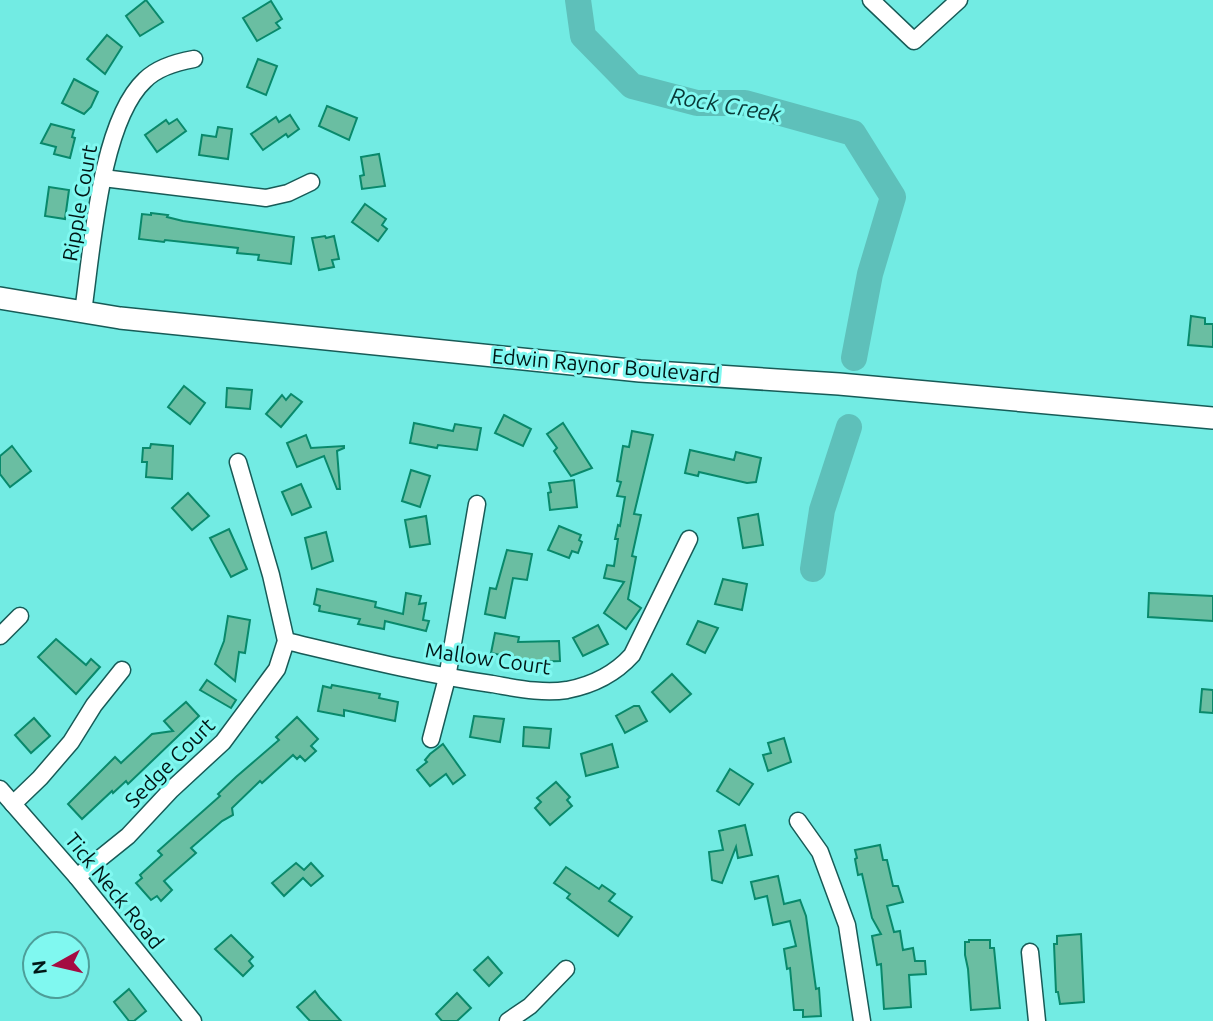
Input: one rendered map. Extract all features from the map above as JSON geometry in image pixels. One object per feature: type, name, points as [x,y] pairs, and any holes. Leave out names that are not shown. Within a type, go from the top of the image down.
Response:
[{"type":"main road","name":"Edwin Raynor Boulevard","points":[[0,298],[83,312],[334,341],[640,371],[839,384],[1213,418]]},
{"type":"street","points":[[872,0],[914,41],[959,0]]},
{"type":"street","name":"Ripple Court","points":[[83,312],[103,178],[111,141],[123,112],[145,80],[160,69],[194,59]]},
{"type":"street","points":[[103,178],[266,198],[288,193],[311,182]]},
{"type":"street","points":[[238,462],[271,575],[286,641]]},
{"type":"street","points":[[431,739],[447,678],[477,504]]},
{"type":"street","name":"Mallow Court","points":[[286,641],[447,678],[540,691],[566,690],[596,682],[618,670],[632,655],[689,539]]},
{"type":"street","points":[[0,636],[20,616]]},
{"type":"street","name":"Sedge Court","points":[[76,877],[128,836],[171,790],[223,743],[277,669],[286,641]]},
{"type":"street","points":[[13,804],[71,742],[94,705],[122,670]]},
{"type":"street","name":"Tick Neck Road","points":[[0,789],[76,877],[193,1021]]},
{"type":"street","points":[[798,821],[820,852],[847,925],[862,1021]]},
{"type":"street","points":[[1030,952],[1037,1021]]},
{"type":"street","points":[[508,1021],[530,1006],[566,969]]},
{"type":"building","points":[[146,0],[163,22],[140,36],[126,16]]},
{"type":"building","points":[[271,1],[282,19],[276,23],[280,28],[257,41],[243,18]]},
{"type":"building","points":[[107,35],[122,47],[105,74],[87,59]]},
{"type":"building","points":[[258,59],[277,66],[266,95],[247,87]]},
{"type":"building","points":[[74,79],[98,92],[91,107],[84,114],[62,103]]},
{"type":"building","points":[[327,106],[357,118],[349,140],[319,126]]},
{"type":"building","points":[[290,115],[299,129],[288,137],[286,134],[263,150],[251,134],[276,117],[279,122]]},
{"type":"building","points":[[177,119],[186,131],[157,152],[145,135],[166,120],[169,124]]},
{"type":"building","points":[[51,124],[74,130],[72,137],[75,138],[70,158],[54,154],[56,147],[41,143]]},
{"type":"building","points":[[218,127],[232,129],[228,159],[199,155],[202,135],[216,137]]},
{"type":"building","points":[[379,154],[385,186],[362,189],[360,176],[364,175],[361,157]]},
{"type":"building","points":[[49,187],[69,190],[65,219],[45,216]]},
{"type":"building","points":[[365,204],[386,219],[382,225],[387,229],[378,241],[352,222]]},
{"type":"building","points":[[142,214],[168,215],[167,217],[183,221],[294,237],[291,264],[258,260],[259,255],[237,253],[238,248],[139,239]]},
{"type":"building","points":[[334,236],[339,259],[332,260],[334,267],[319,270],[312,238]]},
{"type":"building","points":[[1191,316],[1205,318],[1205,324],[1213,324],[1213,347],[1188,345]]},
{"type":"building","points":[[184,386],[205,403],[190,424],[168,407]]},
{"type":"building","points":[[227,388],[252,390],[250,409],[226,407]]},
{"type":"building","points":[[291,394],[302,402],[281,427],[266,414],[282,395],[286,400]]},
{"type":"building","points":[[504,415],[531,429],[523,446],[495,433]]},
{"type":"building","points":[[414,423],[453,431],[455,424],[481,428],[477,450],[438,445],[437,448],[410,443]]},
{"type":"building","points":[[563,423],[592,468],[571,476],[554,451],[557,448],[547,434]]},
{"type":"building","points":[[632,431],[653,435],[634,514],[641,515],[632,556],[636,557],[628,599],[641,608],[626,629],[604,613],[624,582],[604,578],[607,565],[614,566],[618,539],[615,539],[625,497],[617,496],[621,482],[617,481],[623,446],[629,447]]},
{"type":"building","points":[[306,435],[311,448],[344,446],[337,451],[340,489],[337,489],[324,456],[297,467],[287,443]]},
{"type":"building","points":[[151,444],[173,446],[172,479],[146,477],[147,462],[142,462],[143,448],[150,448]]},
{"type":"building","points":[[12,446],[31,471],[10,487],[0,474],[0,456]]},
{"type":"building","points":[[690,450],[734,460],[736,452],[761,458],[756,482],[747,483],[699,472],[698,476],[685,473]]},
{"type":"building","points":[[411,470],[430,476],[420,507],[402,501]]},
{"type":"building","points":[[574,480],[577,507],[550,510],[549,483]]},
{"type":"building","points":[[301,484],[311,507],[292,515],[282,492]]},
{"type":"building","points":[[188,493],[209,516],[192,530],[172,508]]},
{"type":"building","points":[[758,514],[763,545],[743,548],[738,518]]},
{"type":"building","points":[[426,516],[430,544],[410,547],[405,520]]},
{"type":"building","points":[[559,526],[581,535],[579,540],[582,542],[578,553],[572,551],[569,558],[548,550]]},
{"type":"building","points":[[229,529],[247,569],[231,577],[210,538]]},
{"type":"building","points":[[326,532],[333,561],[312,569],[305,538]]},
{"type":"building","points":[[507,550],[532,554],[527,580],[513,578],[505,618],[485,614],[490,588],[496,589]]},
{"type":"building","points":[[723,579],[747,584],[742,610],[715,604]]},
{"type":"building","points":[[317,589],[376,602],[375,607],[403,614],[406,593],[421,596],[419,604],[426,603],[423,620],[429,621],[426,631],[385,621],[384,629],[358,624],[360,619],[319,611],[320,606],[314,604]]},
{"type":"building","points":[[1149,593],[1213,596],[1213,621],[1148,617]]},
{"type":"building","points":[[228,616],[250,620],[245,653],[239,652],[235,681],[215,664],[224,641]]},
{"type":"building","points":[[698,621],[718,628],[705,653],[687,644]]},
{"type":"building","points":[[598,625],[608,644],[583,656],[573,638]]},
{"type":"building","points":[[495,633],[519,637],[518,642],[559,641],[560,661],[534,662],[491,653]]},
{"type":"building","points":[[56,639],[86,665],[91,659],[100,667],[76,694],[38,657]]},
{"type":"building","points":[[672,674],[691,694],[670,712],[652,692]]},
{"type":"building","points":[[207,680],[236,700],[231,708],[200,690]]},
{"type":"building","points":[[332,685],[380,694],[379,698],[398,702],[395,721],[344,710],[344,716],[318,711],[323,686],[331,688]]},
{"type":"building","points":[[1202,689],[1213,690],[1213,713],[1200,712]]},
{"type":"building","points":[[186,702],[199,716],[128,784],[126,781],[113,793],[112,791],[82,819],[68,804],[115,757],[121,763],[152,734],[173,731],[164,721]]},
{"type":"building","points":[[639,706],[647,721],[625,733],[616,716]]},
{"type":"building","points":[[474,716],[504,719],[500,742],[470,737]]},
{"type":"building","points":[[297,717],[318,739],[311,746],[316,751],[305,761],[300,756],[297,759],[293,755],[262,783],[260,781],[232,808],[233,815],[191,848],[196,853],[164,881],[172,890],[161,901],[157,896],[151,900],[136,883],[142,878],[140,875],[162,855],[158,851],[279,740],[276,737]]},
{"type":"building","points":[[34,718],[50,736],[31,753],[15,735]]},
{"type":"building","points":[[524,727],[551,729],[549,748],[523,746]]},
{"type":"building","points":[[784,738],[791,762],[768,771],[763,755],[771,753],[768,743]]},
{"type":"building","points":[[443,744],[465,775],[453,784],[446,774],[430,786],[417,770],[427,762],[425,760],[430,754]]},
{"type":"building","points":[[612,744],[618,767],[586,776],[581,754]]},
{"type":"building","points":[[730,769],[753,784],[739,805],[717,791]]},
{"type":"building","points":[[556,782],[570,797],[567,800],[572,806],[550,825],[535,808],[541,802],[537,798]]},
{"type":"building","points":[[745,825],[752,855],[738,858],[736,847],[722,883],[712,880],[709,852],[723,850],[719,831]]},
{"type":"building","points":[[880,845],[883,860],[887,860],[893,886],[898,886],[903,902],[887,906],[894,932],[900,931],[903,950],[913,948],[915,961],[925,961],[926,974],[909,975],[911,1007],[884,1009],[881,964],[877,965],[872,936],[881,934],[872,918],[862,874],[858,875],[855,850]]},
{"type":"building","points":[[296,863],[304,870],[311,863],[323,876],[311,886],[303,878],[284,896],[272,883]]},
{"type":"building","points":[[566,867],[599,889],[602,885],[615,894],[609,901],[632,917],[618,936],[567,898],[570,894],[554,883]]},
{"type":"building","points":[[778,876],[784,904],[800,900],[806,916],[816,989],[819,988],[821,1016],[803,1017],[803,1010],[794,1010],[790,968],[787,969],[784,949],[796,946],[790,921],[773,925],[767,896],[755,899],[751,882]]},
{"type":"building","points":[[1081,934],[1084,1002],[1060,1004],[1056,992],[1054,944],[1057,944],[1057,936]]},
{"type":"building","points":[[231,935],[253,957],[249,961],[253,966],[243,976],[215,949]]},
{"type":"building","points":[[990,940],[990,948],[994,948],[1000,1008],[971,1010],[965,955],[965,942]]},
{"type":"building","points":[[488,957],[502,973],[489,986],[474,970]]},
{"type":"building","points":[[129,989],[146,1011],[134,1021],[129,1021],[114,1002]]},
{"type":"building","points":[[315,991],[341,1021],[310,1021],[297,1007]]},
{"type":"building","points":[[457,993],[471,1008],[457,1021],[442,1021],[436,1014]]},
{"type":"waterway","name":"Rock Creek","points":[[578,0],[583,36],[632,86],[697,103],[745,103],[853,133],[893,197],[870,274],[854,358]]},
{"type":"waterway","name":"Rock Creek","points":[[813,569],[822,510],[849,427]]}]
